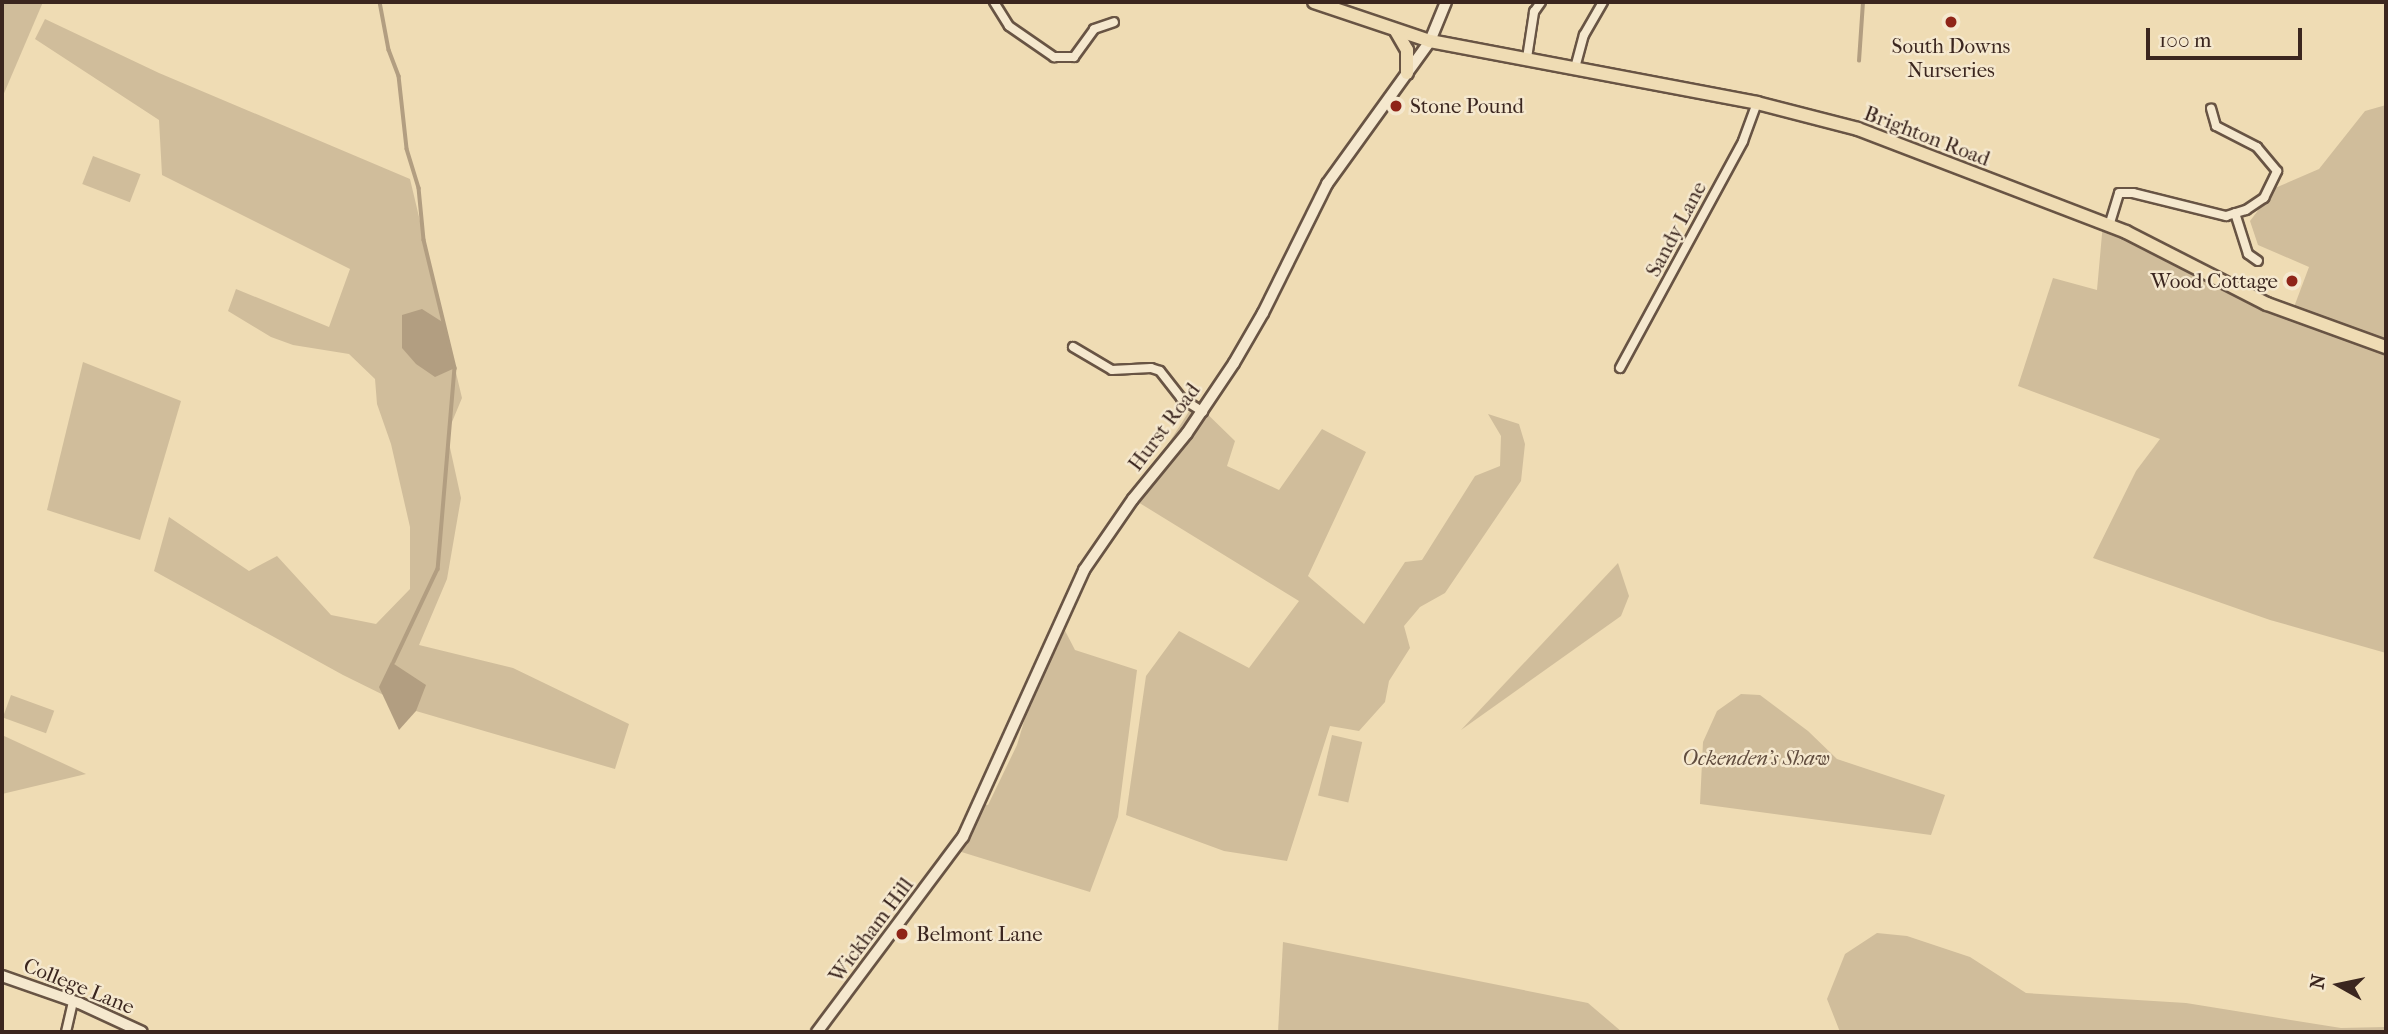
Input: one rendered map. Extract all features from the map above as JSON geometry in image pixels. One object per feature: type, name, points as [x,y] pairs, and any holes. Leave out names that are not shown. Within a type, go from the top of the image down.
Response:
[{"type":"main road","name":"Brighton Road","points":[[1314,2],[1430,41],[1757,103],[1858,129],[2109,226],[2266,303],[2386,347]]},
{"type":"main road","name":"Hurst Road","points":[[954,850],[980,803],[1084,570],[1107,534],[1202,412],[1263,313],[1327,184],[1430,41],[1446,2]]},
{"type":"main road","points":[[1396,31],[1407,50],[1407,73]]},
{"type":"main road","name":"Wickham Hill","points":[[817,1032],[954,850]]},
{"type":"main road","name":"College Lane","points":[[2,976],[73,1001],[142,1032]]},
{"type":"street","points":[[994,2],[1009,26],[1054,57],[1074,57],[1094,29],[1114,22]]},
{"type":"street","points":[[1527,58],[1534,12],[1541,2]]},
{"type":"street","points":[[1575,68],[1584,35],[1604,2]]},
{"type":"street","name":"Sandy Lane","points":[[1620,368],[1743,141],[1757,103]]},
{"type":"street","points":[[2109,226],[2113,205],[2119,193],[2133,193],[2226,216],[2264,198],[2277,171],[2257,147],[2216,126],[2211,108]]},
{"type":"street","points":[[2235,214],[2248,254],[2258,261]]},
{"type":"street","points":[[1073,347],[1112,370],[1151,368],[1160,371],[1181,398],[1202,412]]},
{"type":"street","points":[[66,1032],[73,1001]]},
{"type":"green space","points":[[2,2],[43,2],[2,98]]},
{"type":"green space","points":[[45,19],[159,73],[410,179],[462,398],[447,434],[461,498],[447,579],[419,645],[513,668],[629,724],[615,769],[416,711],[343,675],[154,571],[169,517],[249,571],[277,556],[331,615],[376,624],[410,589],[410,527],[391,444],[377,404],[375,379],[349,354],[293,345],[271,337],[228,311],[236,289],[329,327],[350,269],[162,175],[159,120],[35,39]]},
{"type":"green space","points":[[2386,105],[2386,653],[2270,620],[2093,558],[2136,471],[2160,439],[2018,386],[2053,278],[2097,290],[2103,223],[2235,287],[2239,282],[2294,307],[2309,267],[2258,245],[2250,221],[2275,188],[2319,169],[2365,111]]},
{"type":"green space","points":[[93,156],[141,174],[130,202],[82,184]]},
{"type":"green space","points":[[83,362],[181,401],[140,540],[47,510]]},
{"type":"green space","points":[[1195,402],[1235,441],[1227,466],[1279,490],[1322,429],[1366,452],[1308,576],[1364,624],[1405,562],[1422,560],[1475,476],[1500,466],[1501,436],[1488,414],[1519,424],[1525,444],[1521,481],[1445,593],[1420,607],[1404,626],[1410,648],[1389,681],[1385,702],[1359,731],[1330,726],[1287,861],[1224,851],[1126,815],[1146,676],[1179,631],[1249,668],[1299,601],[1133,499]]},
{"type":"green space","points":[[1618,563],[1629,596],[1621,616],[1461,730]]},
{"type":"green space","points":[[1061,623],[1075,650],[1137,670],[1118,817],[1090,892],[955,850],[980,803],[988,805],[1017,745],[1033,691]]},
{"type":"green space","name":"Ockenden's Shaw","points":[[1741,694],[1760,695],[1808,731],[1837,759],[1945,795],[1931,835],[1700,804],[1703,742],[1717,711]]},
{"type":"green space","points":[[11,695],[54,711],[46,733],[3,718]]},
{"type":"green space","points":[[2,735],[86,774],[2,794]]},
{"type":"green space","points":[[1332,735],[1362,742],[1348,802],[1318,795]]},
{"type":"green space","points":[[1877,933],[1907,936],[1970,957],[2026,993],[2186,1003],[2341,1028],[2386,1027],[2386,1032],[1840,1032],[1827,999],[1845,954]]},
{"type":"green space","points":[[1283,942],[1588,1003],[1622,1032],[1278,1032]]},
{"type":"shaded area","points":[[422,309],[444,323],[455,368],[435,377],[416,364],[402,348],[402,315]]},
{"type":"shaded area","points":[[391,662],[426,685],[416,711],[399,730],[379,687]]},
{"type":"waterway","points":[[380,2],[389,50],[399,76],[407,149],[419,188],[424,240],[455,368],[438,569],[394,662]]},
{"type":"waterway","points":[[1859,61],[1863,2]]},
{"type":"place","name":"South Downs Nurseries","points":[[1951,22]]},
{"type":"place","name":"Stone Pound","points":[[1396,106]]},
{"type":"place","name":"Wood Cottage","points":[[2292,281]]},
{"type":"place","name":"Belmont Lane","points":[[902,934]]}]
